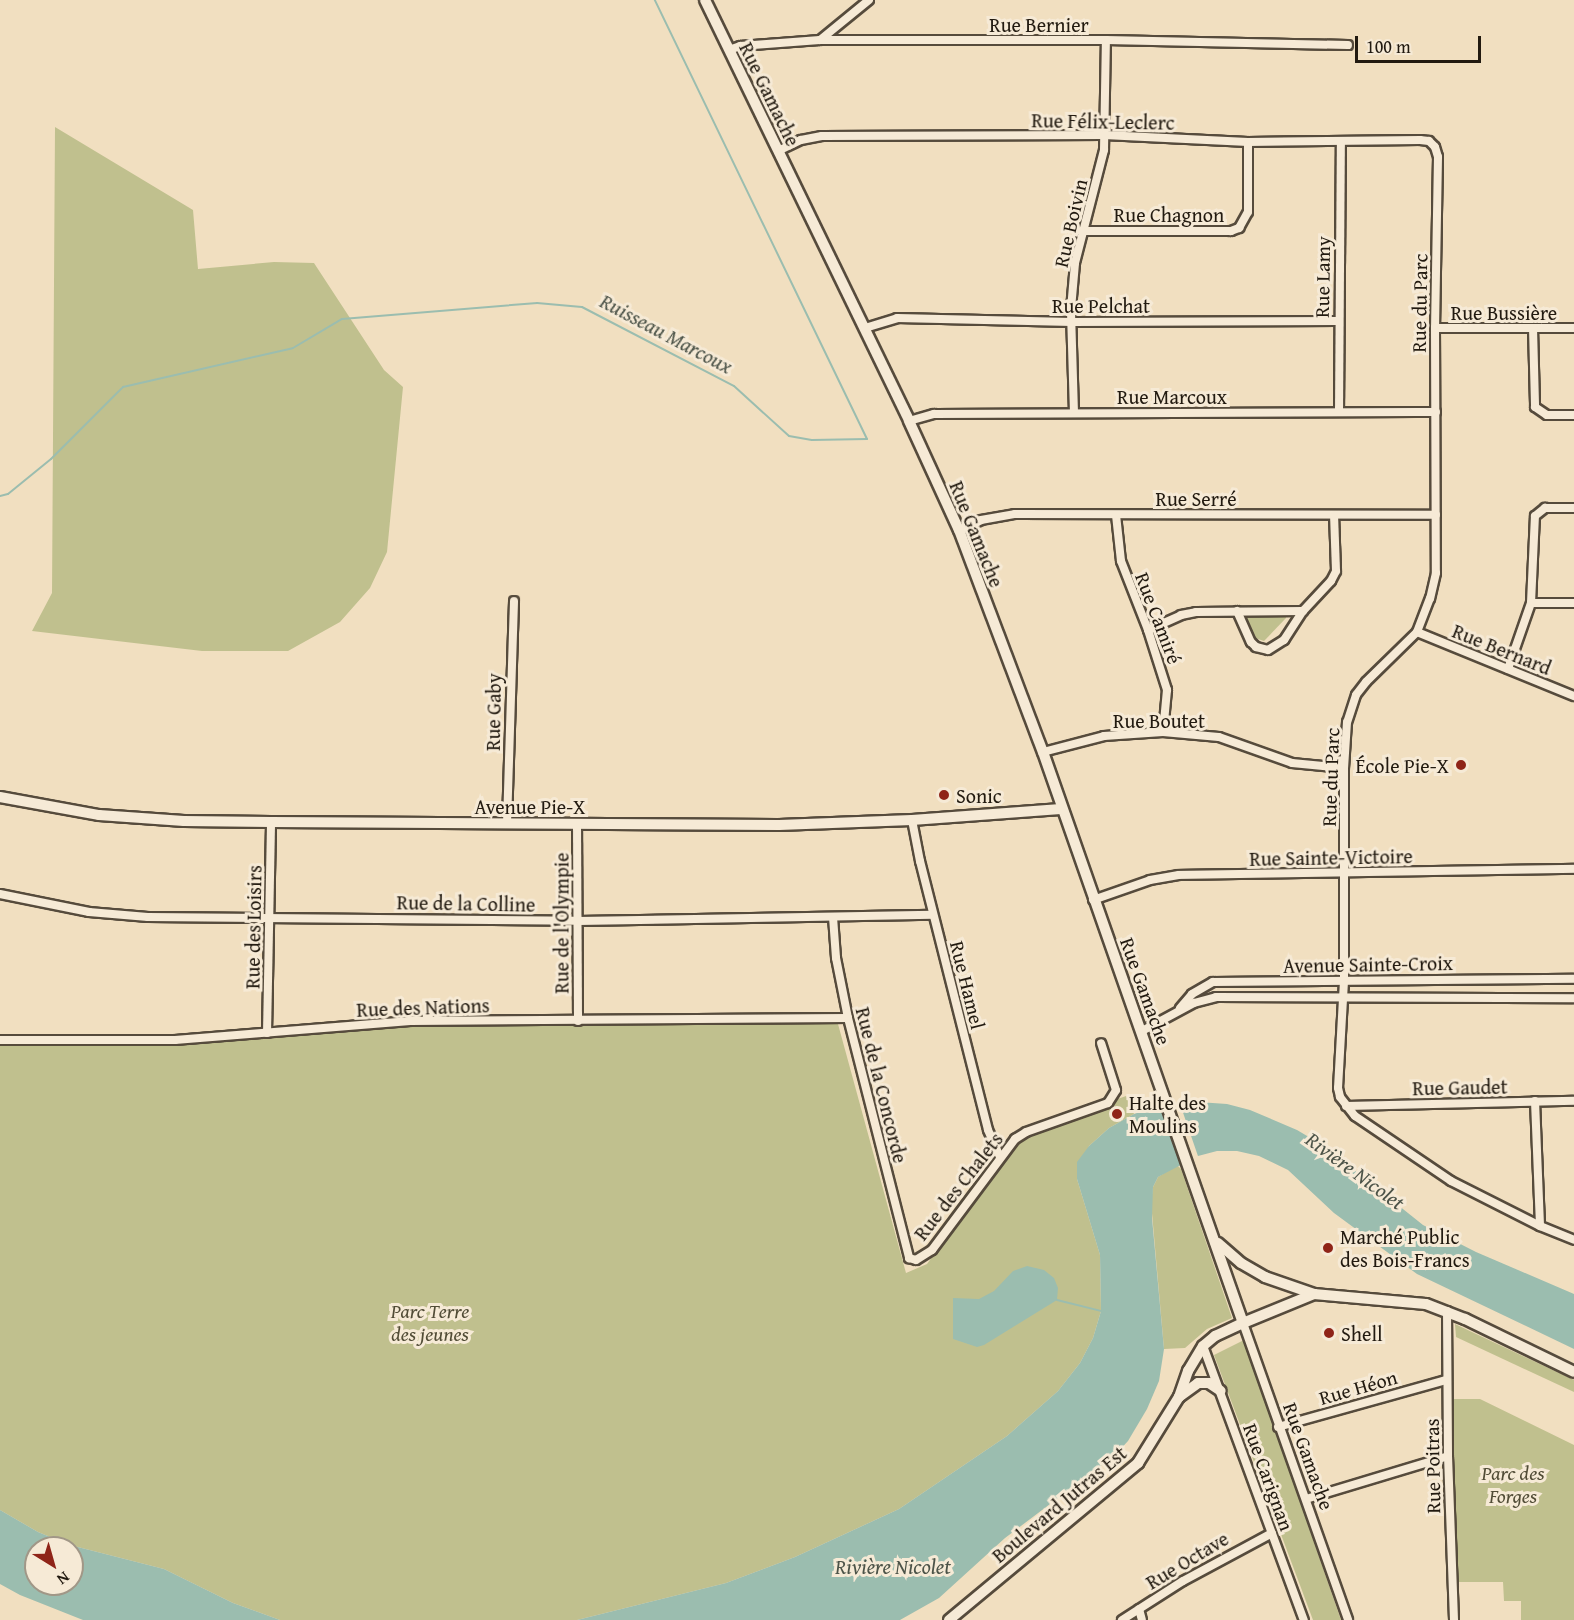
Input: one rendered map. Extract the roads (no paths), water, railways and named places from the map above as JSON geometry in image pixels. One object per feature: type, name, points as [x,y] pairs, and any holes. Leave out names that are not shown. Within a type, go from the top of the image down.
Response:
[{"type":"street","name":"Rue Gamache","points":[[705,0],[865,328],[958,530],[1043,752],[1093,900],[1191,1167],[1278,1427],[1348,1620]]},
{"type":"street","points":[[820,40],[869,0]]},
{"type":"street","name":"Rue Bernier","points":[[729,50],[740,46],[820,40],[1106,40],[1348,45]]},
{"type":"street","name":"Rue Boivin","points":[[1074,413],[1072,322],[1075,262],[1081,231],[1102,162],[1106,40]]},
{"type":"street","name":"Rue Félix-Leclerc","points":[[778,151],[801,140],[822,136],[1104,135],[1248,141],[1429,141]]},
{"type":"street","name":"Rue Chagnon","points":[[1081,231],[1231,231],[1239,228],[1248,212],[1248,141]]},
{"type":"street","name":"Rue Lamy","points":[[1339,412],[1341,141]]},
{"type":"street","name":"Rue du Parc","points":[[1346,1106],[1338,1088],[1344,981],[1344,768],[1347,722],[1356,695],[1366,682],[1417,632],[1434,585],[1438,157],[1429,141]]},
{"type":"street","name":"Rue Pelchat","points":[[865,328],[897,318],[1072,322],[1338,321]]},
{"type":"street","name":"Rue Bussière","points":[[1435,328],[1574,328]]},
{"type":"street","points":[[1533,328],[1535,407],[1547,415],[1574,415]]},
{"type":"street","name":"Rue Marcoux","points":[[909,421],[934,414],[1436,412]]},
{"type":"street","points":[[1508,669],[1531,603],[1535,516],[1545,508],[1574,508]]},
{"type":"street","points":[[1237,611],[1251,642],[1256,647],[1268,651],[1284,640],[1303,610],[1331,580],[1336,571],[1334,514]]},
{"type":"street","name":"Rue Serré","points":[[958,530],[1000,515],[1436,515]]},
{"type":"street","name":"Rue Camiré","points":[[1116,515],[1120,561],[1148,630],[1167,690],[1163,732]]},
{"type":"street","name":"Rue Gaby","points":[[507,824],[514,600]]},
{"type":"street","points":[[1531,603],[1574,603]]},
{"type":"street","points":[[1148,630],[1181,615],[1303,610]]},
{"type":"street","name":"Rue Bernard","points":[[1417,632],[1574,696]]},
{"type":"street","name":"Rue Boutet","points":[[1043,752],[1104,736],[1163,732],[1219,737],[1292,763],[1344,768]]},
{"type":"street","name":"Avenue Pie-X","points":[[0,797],[99,815],[184,821],[271,822],[779,825],[912,820],[1061,809]]},
{"type":"street","name":"Rue Hamel","points":[[912,820],[933,915],[988,1130],[1000,1157]]},
{"type":"street","name":"Rue des Loisirs","points":[[267,1033],[271,822]]},
{"type":"street","name":"Rue de l'Olympie","points":[[577,824],[578,1021]]},
{"type":"street","name":"Rue Sainte-Victoire","points":[[1093,900],[1166,876],[1574,869]]},
{"type":"street","name":"Rue de la Colline","points":[[0,894],[89,912],[148,917],[269,916],[578,921],[933,915]]},
{"type":"street","name":"Rue de la Concorde","points":[[833,917],[836,958],[848,1018],[909,1258]]},
{"type":"street","name":"Avenue Sainte-Croix","points":[[1176,1014],[1192,994],[1213,982],[1574,979]]},
{"type":"street","name":"Avenue Sainte-Croix","points":[[1142,1032],[1194,1003],[1216,997],[1574,998]]},
{"type":"street","name":"Rue des Nations","points":[[0,1040],[175,1040],[410,1021],[848,1018]]},
{"type":"street","name":"Rue des Chalets","points":[[909,1258],[916,1260],[932,1250],[1000,1157],[1026,1132],[1108,1103],[1113,1096],[1115,1085],[1101,1043]]},
{"type":"street","points":[[1535,1101],[1540,1226]]},
{"type":"street","name":"Rue Gaudet","points":[[1346,1106],[1574,1101]]},
{"type":"street","points":[[1346,1106],[1371,1130],[1450,1182],[1574,1240]]},
{"type":"street","points":[[1217,1242],[1241,1263],[1265,1277],[1314,1294],[1426,1304],[1447,1311],[1574,1372]]},
{"type":"street","name":"Boulevard Jutras Est","points":[[949,1620],[1132,1469],[1147,1450],[1179,1397],[1188,1371],[1203,1346],[1215,1336],[1314,1294]]},
{"type":"street","name":"Rue Poitras","points":[[1447,1311],[1446,1380],[1454,1620]]},
{"type":"street","name":"Rue Carignan","points":[[1203,1346],[1304,1620]]},
{"type":"street","name":"Rue Héon","points":[[1278,1427],[1446,1380]]},
{"type":"street","points":[[1179,1397],[1198,1383],[1209,1383],[1221,1391]]},
{"type":"street","points":[[1306,1499],[1448,1456]]},
{"type":"street","name":"Rue Octave","points":[[1122,1620],[1206,1567],[1272,1533]]},
{"type":"street","points":[[1139,1609],[1142,1620]]},
{"type":"water","name":"Rivière Nicolet","points":[[1198,1102],[1227,1104],[1250,1110],[1297,1130],[1324,1146],[1423,1225],[1476,1252],[1574,1294],[1574,1349],[1417,1274],[1334,1213],[1288,1170],[1259,1156],[1237,1151],[1217,1151],[1198,1156],[1158,1177],[1153,1187],[1152,1218],[1164,1349],[1159,1381],[1147,1409],[1128,1441],[1115,1455],[1005,1538],[939,1598],[900,1620],[577,1620],[726,1583],[795,1557],[899,1509],[1007,1436],[1058,1391],[1080,1363],[1093,1338],[1101,1311],[1100,1255],[1077,1179],[1077,1162],[1089,1146],[1109,1128],[1134,1114],[1152,1108]]},
{"type":"water","points":[[1027,1266],[1044,1270],[1054,1278],[1058,1288],[1057,1300],[984,1345],[977,1347],[953,1339],[953,1298],[979,1299],[994,1291],[1013,1271]]},
{"type":"water","points":[[0,1510],[48,1536],[24,1536],[24,1596],[84,1596],[84,1549],[164,1569],[233,1603],[280,1620],[83,1620],[20,1595],[0,1584]]},
{"type":"waterway","name":"Ruisseau Marcoux","points":[[0,496],[8,494],[51,459],[123,387],[293,348],[342,319],[537,303],[582,307],[734,386],[789,436],[812,440],[867,439],[655,0]]},
{"type":"waterway","points":[[1057,1300],[1101,1311]]},
{"type":"place","name":"École Pie-X","points":[[1461,765]]},
{"type":"place","name":"Sonic","points":[[944,795]]},
{"type":"place","name":"Halte des Moulins","points":[[1117,1114]]},
{"type":"place","name":"Marché Public des Bois-Francs","points":[[1328,1248]]},
{"type":"place","name":"Shell","points":[[1329,1333]]},
{"type":"park label","name":"Parc Terre des jeunes","points":[[430,1322]]},
{"type":"park label","name":"Parc des Forges","points":[[1513,1484]]}]
